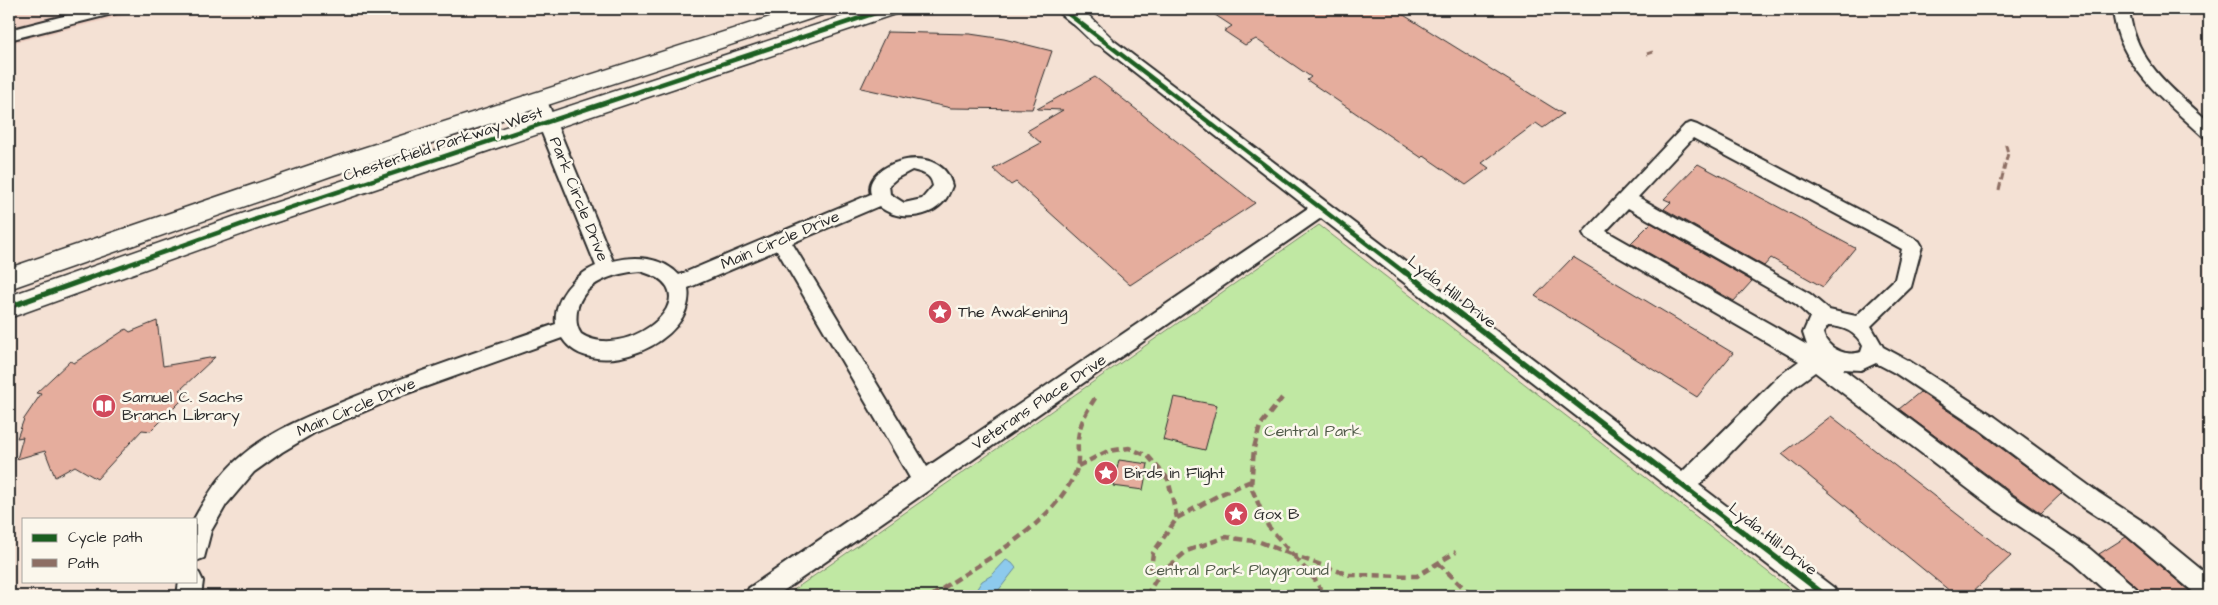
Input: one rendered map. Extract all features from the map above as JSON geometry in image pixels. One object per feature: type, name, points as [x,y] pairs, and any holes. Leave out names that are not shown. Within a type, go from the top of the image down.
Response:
[{"type":"street","points":[[9,35],[110,9]]},
{"type":"street","name":"Chesterfield Parkway West","points":[[9,307],[262,217],[817,9]]},
{"type":"street","name":"Chesterfield Parkway West","points":[[9,279],[322,170],[543,111],[887,9]]},
{"type":"street","name":"Lydia Hill Drive","points":[[1062,9],[1826,596]]},
{"type":"street","points":[[1069,9],[1102,40]]},
{"type":"street","points":[[2121,9],[2124,31],[2134,54],[2147,73],[2209,132]]},
{"type":"street","name":"Park Circle Drive","points":[[543,111],[607,269]]},
{"type":"street","points":[[1858,326],[1904,282],[1912,246],[1691,128],[1592,233],[1820,357],[2004,503],[2082,556],[2128,596]]},
{"type":"street","name":"Main Circle Drive","points":[[677,284],[882,197]]},
{"type":"street","points":[[1626,198],[1803,299],[1825,318]]},
{"type":"street","name":"Veterans Place Drive","points":[[757,596],[1322,208]]},
{"type":"street","points":[[780,239],[924,481]]},
{"type":"street","points":[[641,264],[657,267],[669,274],[677,284],[680,298],[677,312],[667,326],[652,339],[634,347],[613,351],[594,350],[579,344],[569,333],[564,320],[567,305],[576,291],[590,278],[607,269],[641,264]]},
{"type":"street","points":[[1683,486],[1786,382],[1820,357],[1854,363],[1866,360],[1873,352],[1871,339],[1858,326],[1842,319],[1825,318],[1816,323],[1812,332],[1820,357]]},
{"type":"street","name":"Main Circle Drive","points":[[198,540],[200,529],[218,498],[246,466],[274,445],[306,427],[398,388],[567,328]]},
{"type":"street","points":[[1873,352],[1902,367],[1987,423],[2091,500],[2134,528],[2209,591]]},
{"type":"street","points":[[189,596],[191,582]]},
{"type":"shaded area","points":[[9,9],[150,9],[9,44]]},
{"type":"green space","name":"Central Park","points":[[1319,225],[1799,596],[785,596]]},
{"type":"water","points":[[1006,560],[1016,568],[994,596],[972,596],[982,581],[992,575]]},
{"type":"building","points":[[1206,9],[1394,9],[1563,114],[1543,128],[1536,123],[1482,163],[1489,168],[1466,185],[1424,156],[1422,158],[1307,80],[1311,77],[1256,39],[1245,45],[1224,31],[1232,26]]},
{"type":"building","points":[[887,32],[970,34],[1004,39],[1052,51],[1032,109],[951,108],[861,88]]},
{"type":"building","points":[[1095,77],[1255,203],[1130,285],[1016,182],[1011,185],[993,169],[1041,143],[1027,131],[1063,110],[1037,109]]},
{"type":"building","points":[[1698,164],[1855,248],[1823,287],[1771,258],[1764,266],[1664,209],[1671,202],[1664,199]]},
{"type":"building","points":[[1651,223],[1752,281],[1734,301],[1631,243]]},
{"type":"building","points":[[1573,257],[1733,353],[1697,397],[1535,296]]},
{"type":"building","name":"Samuel C. Sachs Branch Library","points":[[157,321],[163,366],[215,357],[180,390],[189,393],[151,431],[142,430],[97,479],[75,466],[55,477],[45,451],[17,459],[23,437],[17,438],[24,419],[41,394],[36,393],[70,361],[74,363],[126,329],[130,332]]},
{"type":"building","points":[[1920,392],[1978,431],[2062,493],[2041,513],[2013,494],[1899,409]]},
{"type":"building","points":[[1174,397],[1217,405],[1205,450],[1163,440]]},
{"type":"building","points":[[1831,416],[2011,556],[1968,596],[1956,596],[1782,454]]},
{"type":"building","points":[[1119,460],[1148,464],[1143,490],[1113,486]]},
{"type":"building","points":[[2126,537],[2195,596],[2143,596],[2137,587],[2099,554]]},
{"type":"marked path","points":[[1647,54],[1653,52]]},
{"type":"marked path","points":[[1999,190],[2008,153],[2005,142]]},
{"type":"marked path","points":[[932,596],[1036,523],[1069,487],[1078,467],[1080,428],[1087,411],[1097,395]]},
{"type":"marked path","points":[[1282,398],[1260,426],[1254,448],[1251,487],[1268,526],[1293,555],[1349,575],[1417,576],[1456,552]]},
{"type":"marked path","points":[[1078,466],[1108,451],[1129,448],[1148,456],[1168,479],[1177,518],[1153,553],[1151,568],[1159,575]]},
{"type":"marked path","points":[[1177,518],[1219,495],[1251,481]]},
{"type":"marked path","points":[[1146,596],[1159,575],[1187,551],[1225,537],[1260,542],[1293,555],[1316,581],[1324,596]]},
{"type":"marked path","points":[[1438,563],[1472,596]]},
{"type":"cycle path","points":[[9,307],[262,217],[887,9]]},
{"type":"cycle path","points":[[1062,9],[1826,596]]},
{"type":"place","name":"The Awakening","points":[[940,312]]},
{"type":"place","name":"Samuel C. Sachs Branch Library","points":[[104,406]]},
{"type":"place","name":"Birds in Flight","points":[[1106,473]]},
{"type":"place","name":"Gox B","points":[[1236,514]]},
{"type":"park label","name":"Central Park Playground","points":[[1237,570]]}]
